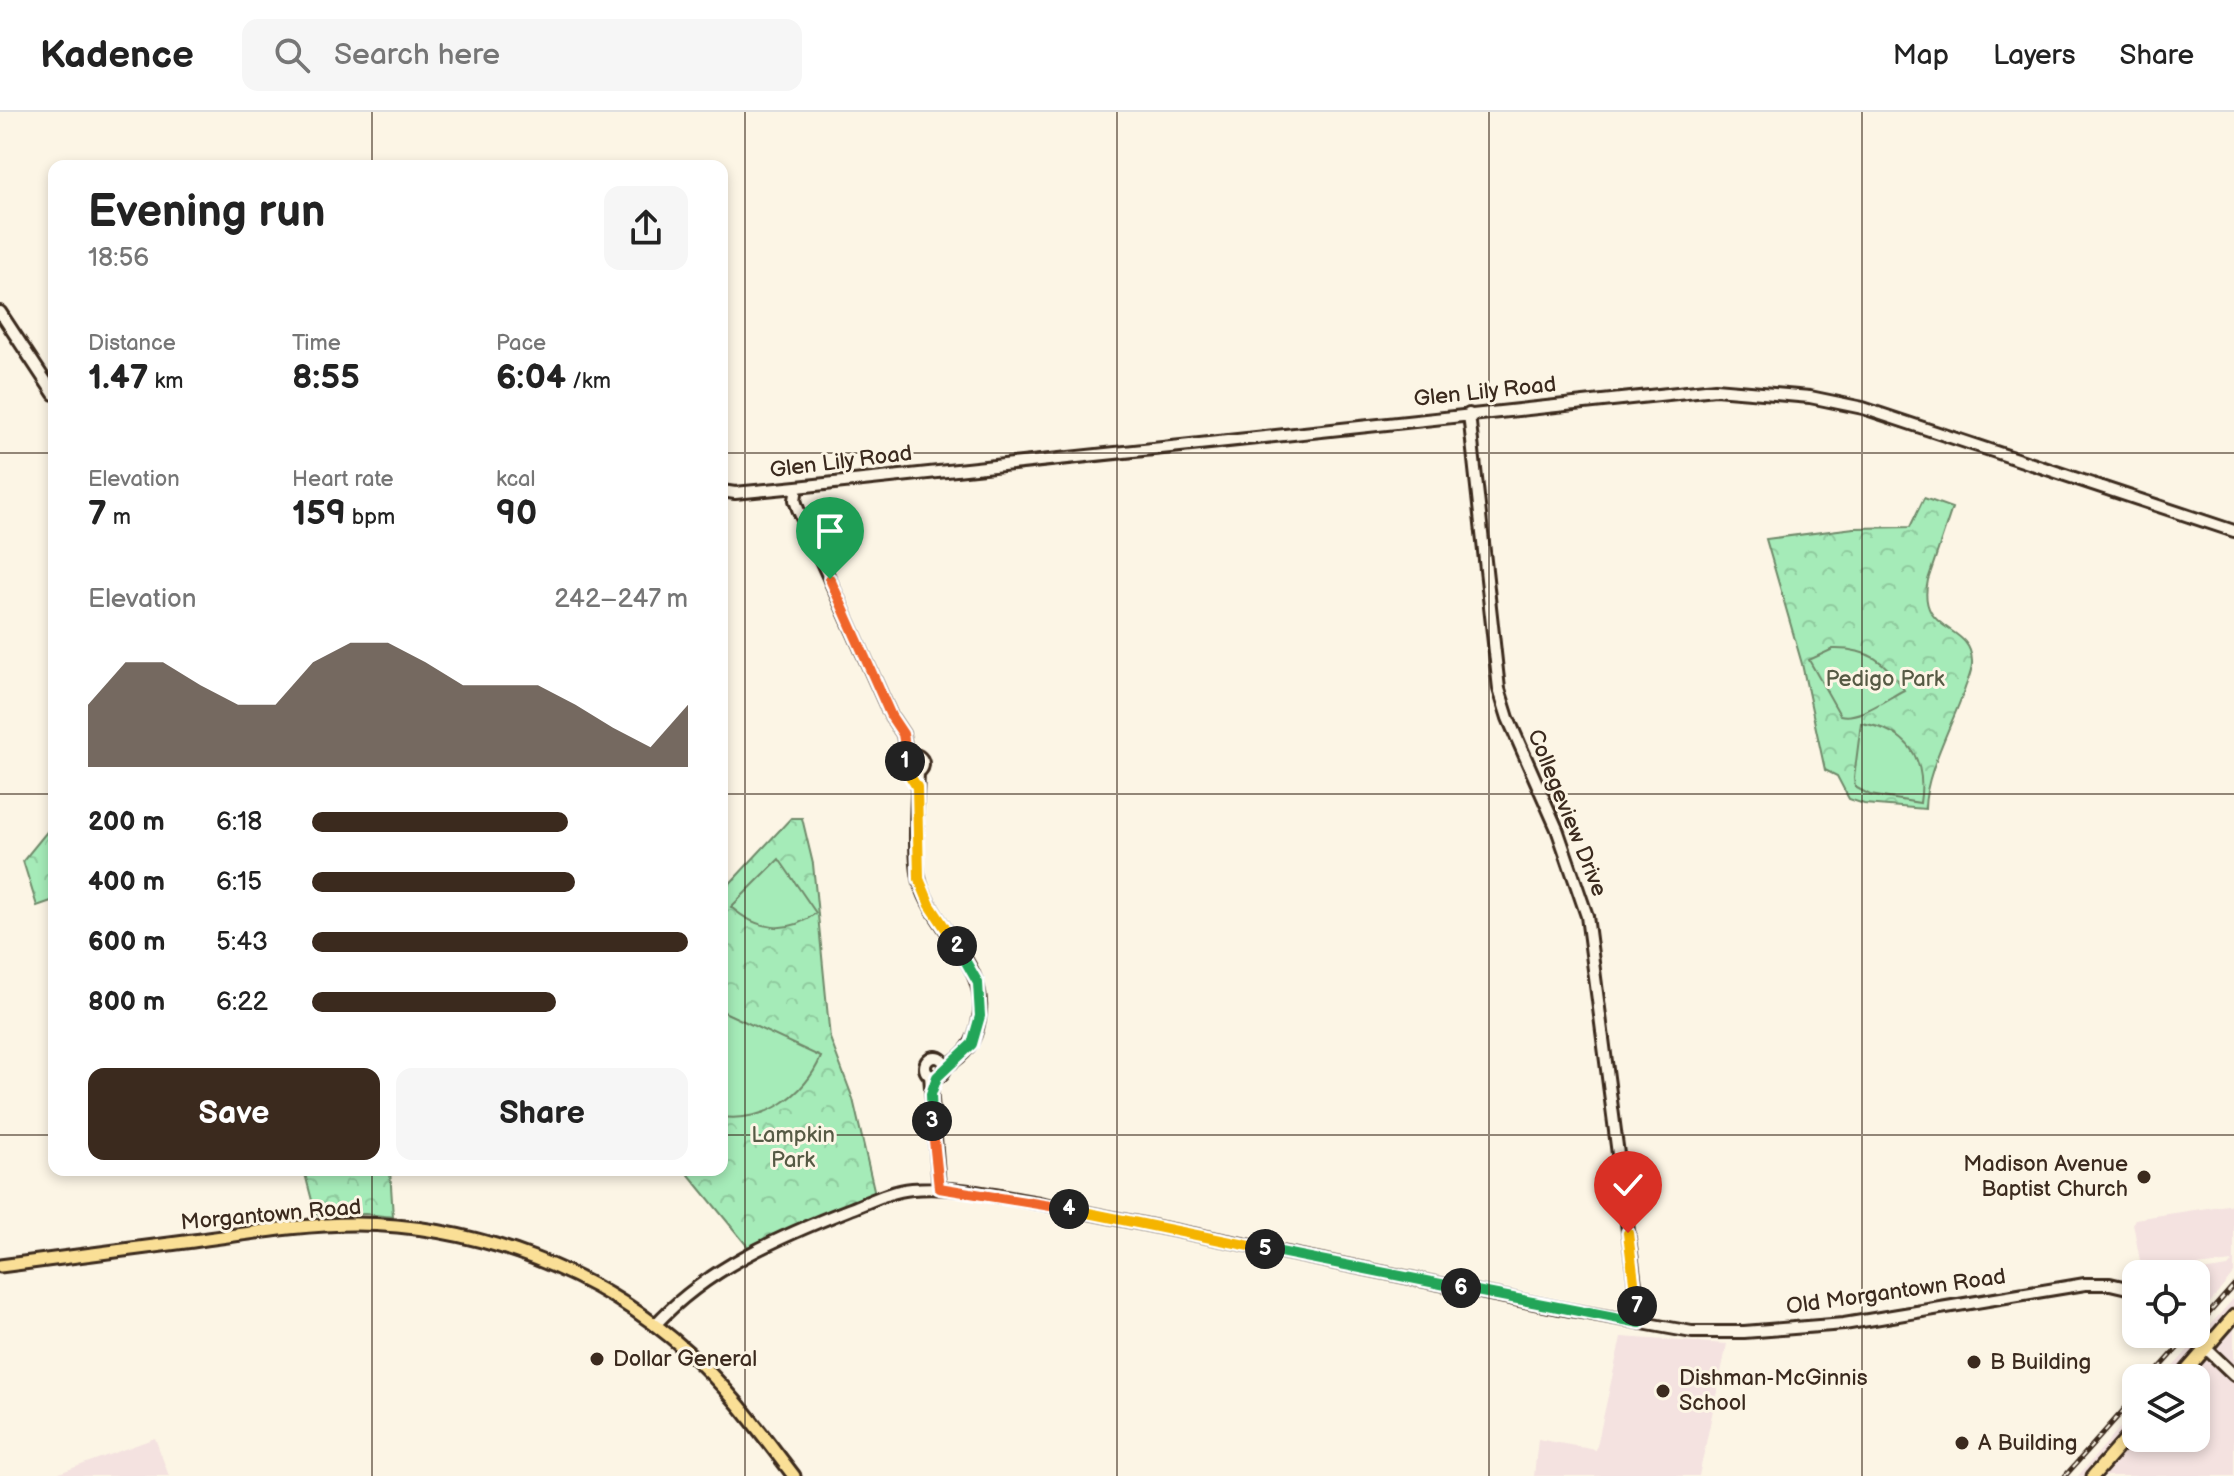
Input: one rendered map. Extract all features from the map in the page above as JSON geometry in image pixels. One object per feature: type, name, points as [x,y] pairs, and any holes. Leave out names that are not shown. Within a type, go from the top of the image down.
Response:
[{"type":"main road","name":"Morgantown Road","points":[[0,1266],[311,1226],[356,1224],[406,1227],[480,1240],[535,1258],[602,1290],[655,1325],[713,1376],[794,1476]]},
{"type":"main road","points":[[2210,1344],[2234,1316]]},
{"type":"main road","points":[[2192,1364],[2206,1348]]},
{"type":"main road","points":[[2093,1476],[2122,1443]]},
{"type":"street","points":[[0,312],[48,385]]},
{"type":"street","name":"Glen Lily Road","points":[[728,492],[1713,389],[1817,398],[1869,410],[2234,531]]},
{"type":"street","name":"Collegeview Drive","points":[[1469,414],[1499,689],[1508,718],[1557,829],[1587,916],[1640,1323]]},
{"type":"street","points":[[797,487],[795,500],[798,509],[876,682],[912,756],[923,763],[914,773]]},
{"type":"street","points":[[912,756],[904,765],[914,773],[917,787],[919,879],[935,914],[972,969],[980,991],[981,1008],[975,1038],[968,1049],[958,1057],[942,1062],[932,1058],[926,1063],[925,1070],[933,1076],[943,1074],[942,1062]]},
{"type":"street","points":[[933,1076],[931,1094],[939,1188]]},
{"type":"street","name":"Old Morgantown Road","points":[[655,1325],[694,1288],[792,1233],[891,1193],[939,1188],[1142,1223],[1692,1332],[1756,1331],[1862,1321],[2067,1286],[2103,1284],[2122,1287]]},
{"type":"street","points":[[2208,1348],[2234,1375]]},
{"type":"shaded area","points":[[2234,1204],[2234,1273],[2210,1303],[2210,1270],[2228,1267],[2232,1262],[2210,1264],[2210,1260],[2140,1260],[2133,1223],[2135,1219]]},
{"type":"shaded area","points":[[2234,1298],[2234,1476],[2078,1476],[2122,1425],[2122,1452],[2210,1452],[2210,1364],[2175,1364],[2190,1348],[2210,1348],[2210,1325]]},
{"type":"shaded area","name":"Dishman-McGinnis School","points":[[1621,1337],[1727,1344],[1699,1476],[1534,1476],[1538,1439],[1596,1450]]},
{"type":"shaded area","points":[[155,1438],[169,1476],[51,1476]]},
{"type":"green space","name":"Pedigo Park","points":[[1924,498],[1952,508],[1928,580],[1926,597],[1936,619],[1963,640],[1969,649],[1972,668],[1934,765],[1925,809],[1864,804],[1849,799],[1837,776],[1825,770],[1802,664],[1766,539],[1854,528],[1910,527]]},
{"type":"green space","points":[[1833,649],[1856,651],[1875,659],[1891,672],[1904,690],[1864,712],[1840,715],[1809,660]]},
{"type":"green space","points":[[1861,723],[1891,732],[1910,748],[1920,772],[1920,803],[1870,795],[1855,787]]},
{"type":"green space","name":"Lampkin Park","points":[[791,818],[802,818],[813,864],[830,1038],[853,1099],[875,1194],[748,1247],[690,1176],[728,1176],[728,886]]},
{"type":"green space","points":[[48,830],[48,902],[37,906],[23,861]]},
{"type":"green space","points":[[779,859],[816,913],[795,925],[773,927],[751,921],[731,907]]},
{"type":"green space","points":[[728,1014],[821,1057],[805,1084],[782,1104],[754,1115],[728,1117]]},
{"type":"green space","points":[[306,1176],[390,1176],[393,1217],[365,1214],[320,1216],[315,1212]]},
{"type":"railway","points":[[2210,1312],[2234,1285]]},
{"type":"railway","points":[[2163,1364],[2178,1348]]},
{"type":"railway","points":[[2065,1476],[2122,1412]]},
{"type":"place","name":"Madison Avenue Baptist Church","points":[[2144,1177]]},
{"type":"place","name":"Dollar General","points":[[597,1359]]},
{"type":"place","name":"B Building","points":[[1974,1362]]},
{"type":"place","name":"Dishman-McGinnis School","points":[[1663,1391]]},
{"type":"place","name":"A Building","points":[[1962,1443]]},
{"type":"route","points":[[830,579],[891,716],[905,740],[907,758],[904,765],[917,787],[919,879],[935,914],[972,969],[980,991],[981,1008],[975,1038],[964,1053],[937,1077],[931,1094],[939,1188],[1039,1203],[1640,1323],[1628,1233]]}]
